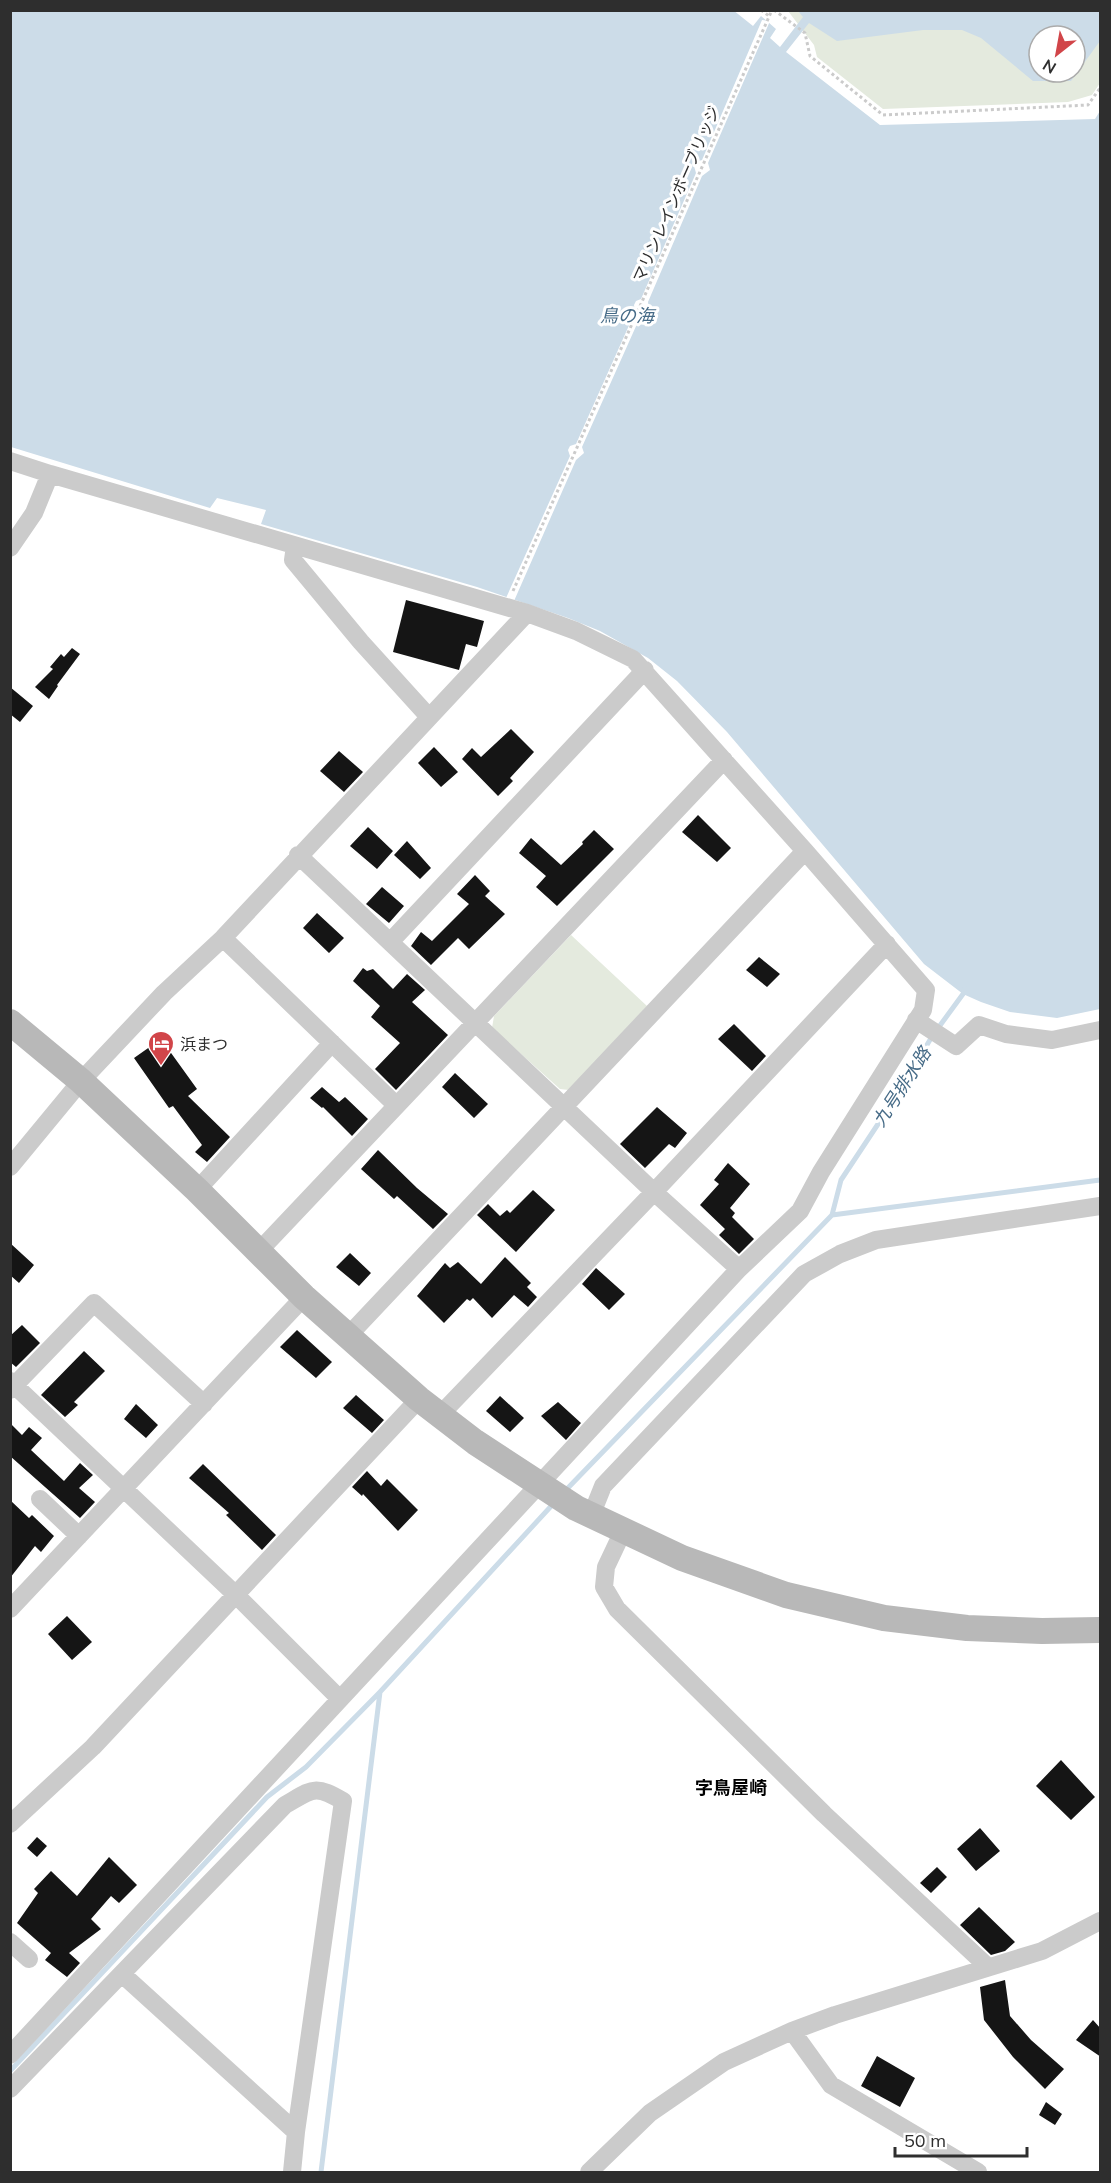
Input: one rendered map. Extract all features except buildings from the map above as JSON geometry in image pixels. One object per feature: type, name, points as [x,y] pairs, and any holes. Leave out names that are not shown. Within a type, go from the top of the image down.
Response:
[{"type":"street","points":[[10,460],[50,474],[506,606],[586,635],[633,659],[806,851],[926,990],[920,1023],[821,1172],[800,1210],[739,1269],[545,1489],[340,1699],[10,2055]]},
{"type":"street","points":[[10,548],[34,513],[50,474]]},
{"type":"street","points":[[295,546],[293,560],[361,642],[429,717]]},
{"type":"street","points":[[13,1159],[81,1081],[164,993],[223,938],[298,855],[527,613]]},
{"type":"street","points":[[391,941],[645,670]]},
{"type":"street","points":[[258,1252],[724,760]]},
{"type":"street","points":[[348,1336],[806,851]]},
{"type":"street","points":[[298,855],[654,1192],[739,1269]]},
{"type":"street","points":[[223,938],[396,1106]]},
{"type":"street","points":[[440,1415],[887,945]]},
{"type":"street","points":[[10,1022],[81,1081],[304,1297],[419,1399],[475,1442],[584,1512],[682,1558],[786,1595],[884,1618],[967,1628],[1042,1631],[1101,1630]]},
{"type":"street","points":[[920,1023],[956,1046],[980,1025],[1006,1034],[1052,1040],[1101,1030]]},
{"type":"street","points":[[196,1190],[332,1043]]},
{"type":"street","points":[[584,1512],[603,1486],[804,1274],[840,1254],[876,1239],[1101,1206]]},
{"type":"street","points":[[11,1606],[304,1297]]},
{"type":"street","points":[[204,1404],[94,1303],[12,1385],[236,1595],[340,1699]]},
{"type":"street","points":[[10,1824],[93,1747],[419,1399]]},
{"type":"street","points":[[40,1498],[79,1536]]},
{"type":"street","points":[[623,1532],[606,1567],[604,1587],[617,1609],[815,1806],[988,1967]]},
{"type":"street","points":[[10,2089],[285,1805],[311,1790],[326,1791],[343,1802],[292,2172]]},
{"type":"street","points":[[589,2172],[650,2113],[724,2062],[792,2031],[835,2015],[1042,1951],[1101,1921]]},
{"type":"street","points":[[10,1942],[29,1959]]},
{"type":"street","points":[[122,1974],[296,2132]]},
{"type":"street","points":[[792,2031],[831,2085],[978,2172]]},
{"type":"path","points":[[761,10],[769,16]]},
{"type":"path","points":[[773,10],[803,32],[810,56],[883,115],[1088,105],[1101,88]]},
{"type":"path","name":"マリンレインボーブリッジ","points":[[506,606],[766,21],[773,10]]},
{"type":"shaded area","points":[[788,11],[1100,11],[1100,83],[1092,95],[1068,102],[883,109],[817,57],[814,45]]},
{"type":"shaded area","points":[[571,935],[647,1006],[569,1090],[560,1089],[492,1028],[494,1016]]},
{"type":"water","name":"鳥の海","points":[[733,10],[753,26],[761,16],[776,29],[770,38],[780,47],[803,17],[798,11],[1100,11],[1100,41],[1087,59],[1087,24],[1027,24],[1027,76],[981,38],[962,30],[923,30],[837,41],[809,23],[786,52],[880,125],[1095,119],[1100,111],[1100,1009],[1057,1018],[1010,1012],[963,994],[924,964],[727,732],[677,681],[648,658],[600,631],[477,587],[261,524],[266,510],[217,498],[210,508],[11,447],[11,11]]},
{"type":"pier","points":[[762,20],[770,21],[708,163],[710,170],[702,176],[648,302],[649,309],[641,315],[582,447],[584,453],[576,460],[514,601],[506,598],[570,456],[568,450],[570,446],[576,444],[635,312],[634,305],[641,299],[696,173],[694,166],[696,162],[702,160]]},
{"type":"waterway","name":"九号排水路","points":[[564,1492],[832,1215],[841,1180],[965,988]]},
{"type":"waterway","points":[[832,1215],[1100,1180]]},
{"type":"waterway","points":[[321,2172],[380,1692],[554,1503]]},
{"type":"waterway","points":[[10,2071],[267,1797],[306,1767],[380,1692]]},
{"type":"place","name":"浜まつ","points":[[161,1067]]},
{"type":"district","name":"字鳥屋崎","points":[[731,1788]]}]
